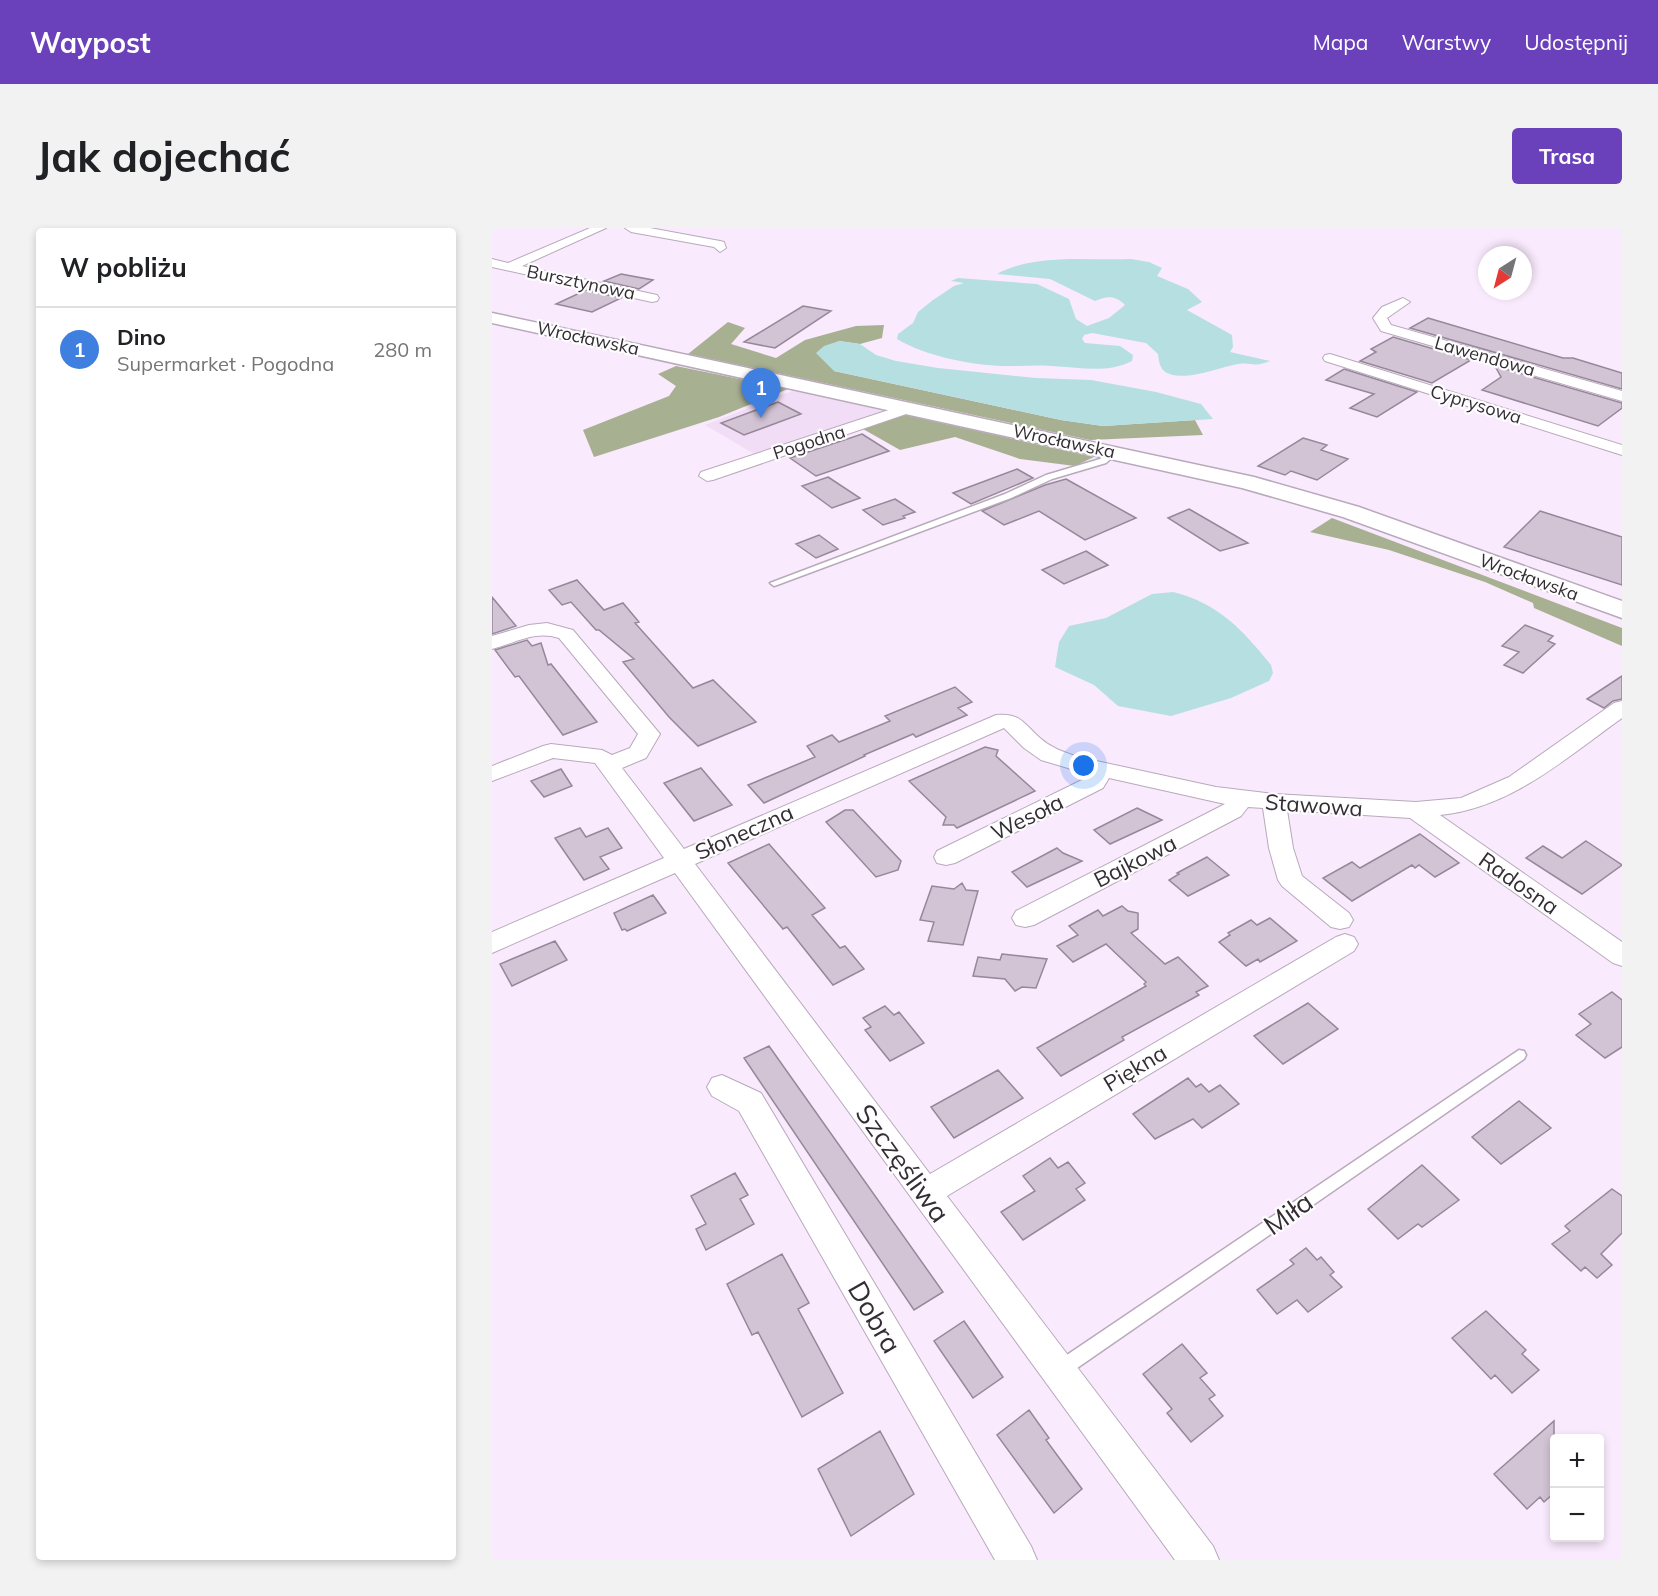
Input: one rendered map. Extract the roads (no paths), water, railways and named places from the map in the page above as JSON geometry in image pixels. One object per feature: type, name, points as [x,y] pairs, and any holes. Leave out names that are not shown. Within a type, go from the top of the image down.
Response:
[{"type":"main road","name":"Wrocławska","points":[[492,318],[1246,482],[1324,503],[1622,610]]},
{"type":"street","points":[[492,274],[600,228]]},
{"type":"street","points":[[630,228],[720,245],[720,248]]},
{"type":"street","name":"Bursztynowa","points":[[492,263],[652,298]]},
{"type":"street","name":"Lawendowa","points":[[1403,302],[1387,310],[1380,318],[1386,328],[1622,396]]},
{"type":"street","name":"Cyprysowa","points":[[1330,358],[1622,450]]},
{"type":"street","name":"Pogodna","points":[[707,476],[910,408]]},
{"type":"street","points":[[492,643],[530,630],[552,628],[566,634],[649,734],[638,753],[608,765],[602,757],[551,751],[492,774]]},
{"type":"street","name":"Stawowa","points":[[996,722],[1006,721],[1015,724],[1032,743],[1049,755],[1102,769],[1241,799],[1416,810],[1465,805],[1517,782],[1622,708]]},
{"type":"street","name":"Słoneczna","points":[[492,943],[996,722]]},
{"type":"street","name":"Szczęśliwa","points":[[608,765],[1199,1560]]},
{"type":"street","name":"Wesoła","points":[[946,857],[1095,783],[1102,769]]},
{"type":"street","name":"Bajkowa","points":[[1025,918],[1233,810],[1241,799]]},
{"type":"street","name":"Piękna","points":[[925,1193],[1343,932],[1291,880],[1281,848],[1274,802]]},
{"type":"street","name":"Radosna","points":[[1416,810],[1622,956]]},
{"type":"street","name":"Dobra","points":[[722,1087],[750,1102],[1017,1560]]},
{"type":"lane","points":[[774,583],[1008,496],[1048,477],[1103,461],[1114,452]]},
{"type":"lane","name":"Miła","points":[[1057,1372],[1519,1054]]},
{"type":"place","name":"Dino","points":[[761,418]]}]
